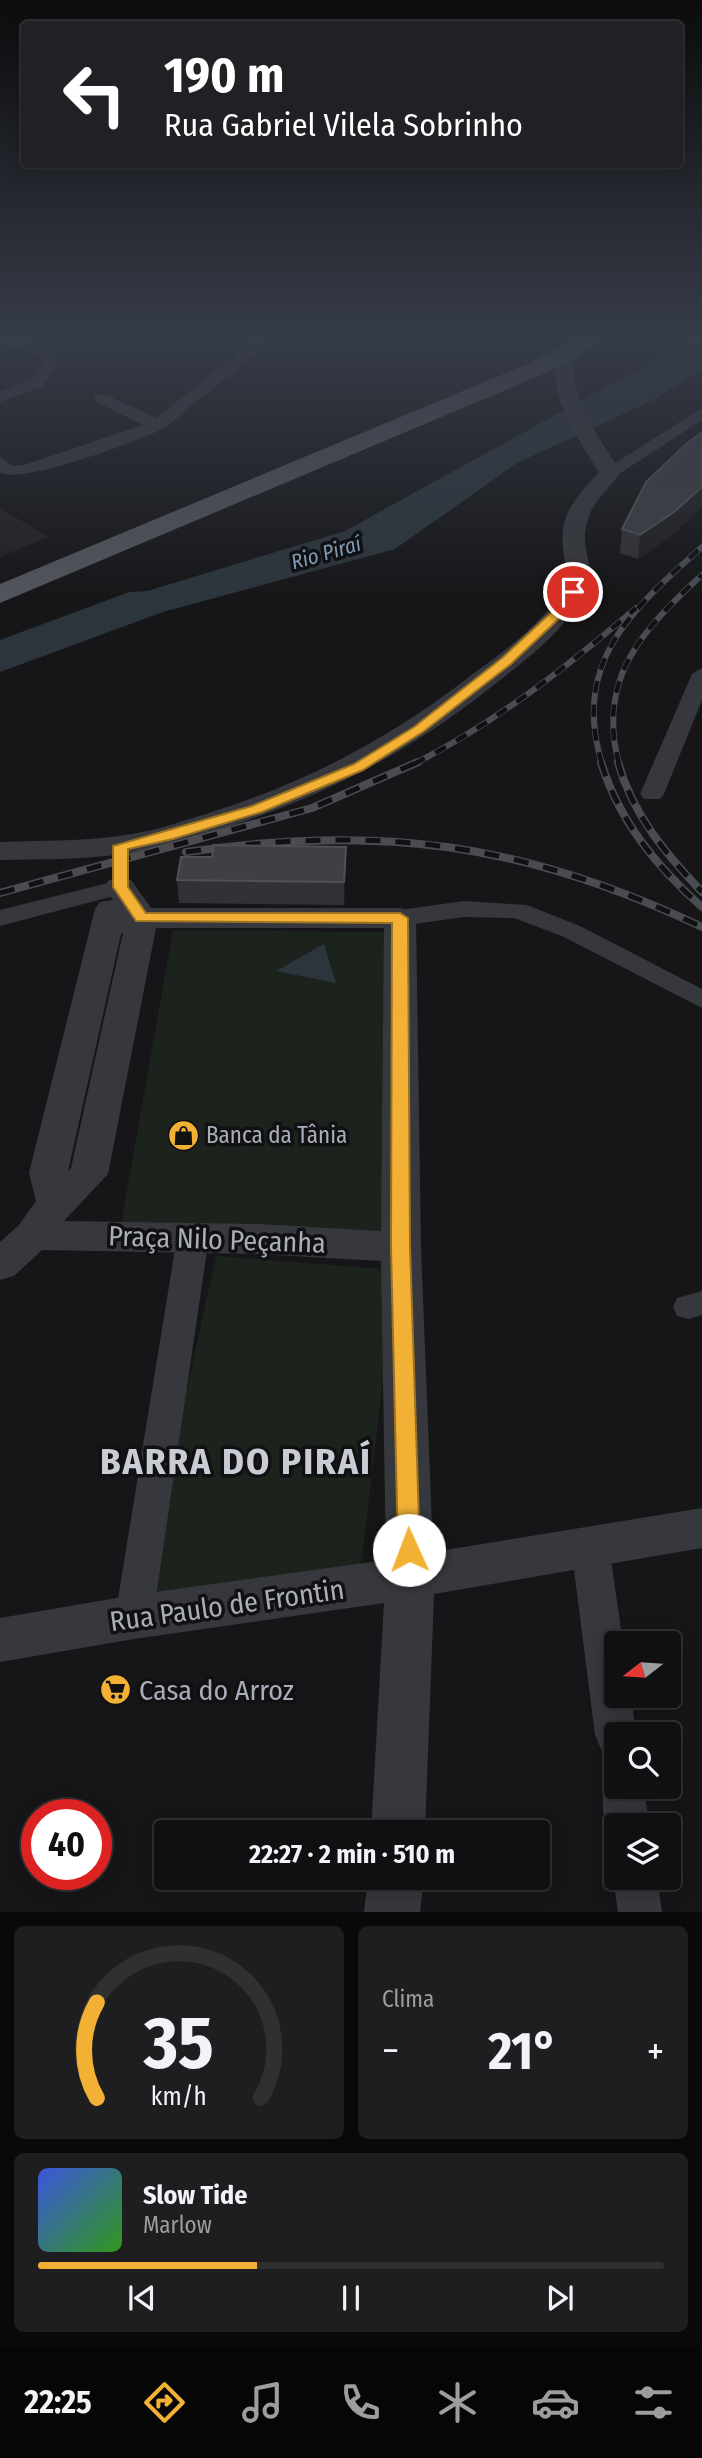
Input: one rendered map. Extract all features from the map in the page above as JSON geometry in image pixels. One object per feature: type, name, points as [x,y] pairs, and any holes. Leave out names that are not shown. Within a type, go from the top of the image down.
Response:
[{"type":"main road","points":[[0,594],[408,422]]},
{"type":"street","points":[[151,422],[157,425]]},
{"type":"street","points":[[0,461],[9,471],[25,470],[98,448],[160,422]]},
{"type":"street","points":[[583,422],[610,472]]},
{"type":"street","points":[[0,851],[120,846],[168,836],[257,809],[310,789],[359,767],[419,730],[507,661],[561,610],[579,582],[582,567],[575,540],[575,523],[610,472],[688,422]]},
{"type":"street","points":[[595,447],[635,456]]},
{"type":"street","points":[[652,794],[700,681]]},
{"type":"street","points":[[56,1203],[48,1173],[105,930],[120,887],[120,846]]},
{"type":"street","points":[[0,918],[120,887]]},
{"type":"street","points":[[0,1265],[33,1234],[56,1203],[89,1174],[142,918],[120,887]]},
{"type":"street","points":[[105,930],[117,922],[142,918],[400,918],[464,909],[518,910],[541,916],[702,1000]]},
{"type":"street","points":[[399,1820],[410,1578],[401,1247],[400,918]]},
{"type":"street","name":"Praça Nilo Peçanha","points":[[33,1234],[192,1237],[401,1247]]},
{"type":"street","points":[[134,1617],[192,1237]]},
{"type":"street","name":"Rua Paulo de Frontin","points":[[0,1640],[134,1617],[410,1578],[702,1528]]},
{"type":"street","points":[[590,1546],[614,1722]]},
{"type":"street","points":[[392,1912],[395,1890]]},
{"type":"street","points":[[637,1890],[640,1912]]},
{"type":"shaded area","points":[[0,508],[49,537],[0,557]]},
{"type":"shaded area","points":[[173,930],[392,932],[390,1242],[121,1224]]},
{"type":"shaded area","points":[[216,1256],[396,1270],[359,1582],[138,1612]]},
{"type":"water","name":"Rio Piraí","points":[[542,422],[605,422],[517,463],[395,549],[163,612],[0,672],[0,640],[129,592],[147,591],[345,531]]},
{"type":"water","points":[[324,944],[336,983],[276,971]]},
{"type":"building","points":[[702,432],[702,487],[674,512],[640,535],[622,529],[646,482]]},
{"type":"building","points":[[214,845],[346,847],[344,882],[177,880],[181,857],[212,857]]},
{"type":"railway","points":[[602,764],[595,728],[595,696],[602,667],[614,640],[652,593],[702,547]]},
{"type":"railway","points":[[619,764],[614,733],[614,706],[630,657],[661,615],[702,575]]},
{"type":"railway","points":[[417,763],[473,731],[530,693],[636,608]]},
{"type":"railway","points":[[601,762],[618,804],[641,842],[670,876],[702,907]]},
{"type":"railway","points":[[618,762],[641,816],[676,863],[702,892]]},
{"type":"railway","points":[[0,893],[312,808],[417,763]]},
{"type":"railway","points":[[186,852],[324,840],[388,841],[450,848],[512,859],[574,876],[702,927]]},
{"type":"place","name":"Banca da Tânia","points":[[183,1135]]},
{"type":"place","name":"Casa do Arroz","points":[[116,1690]]},
{"type":"district","name":"BARRA DO PIRAÍ","points":[[236,1461]]},
{"type":"route","points":[[409,1550],[401,1247],[400,918],[142,918],[120,887],[120,846],[168,836],[257,809],[359,767],[419,730],[507,661],[561,610],[573,592]]}]
